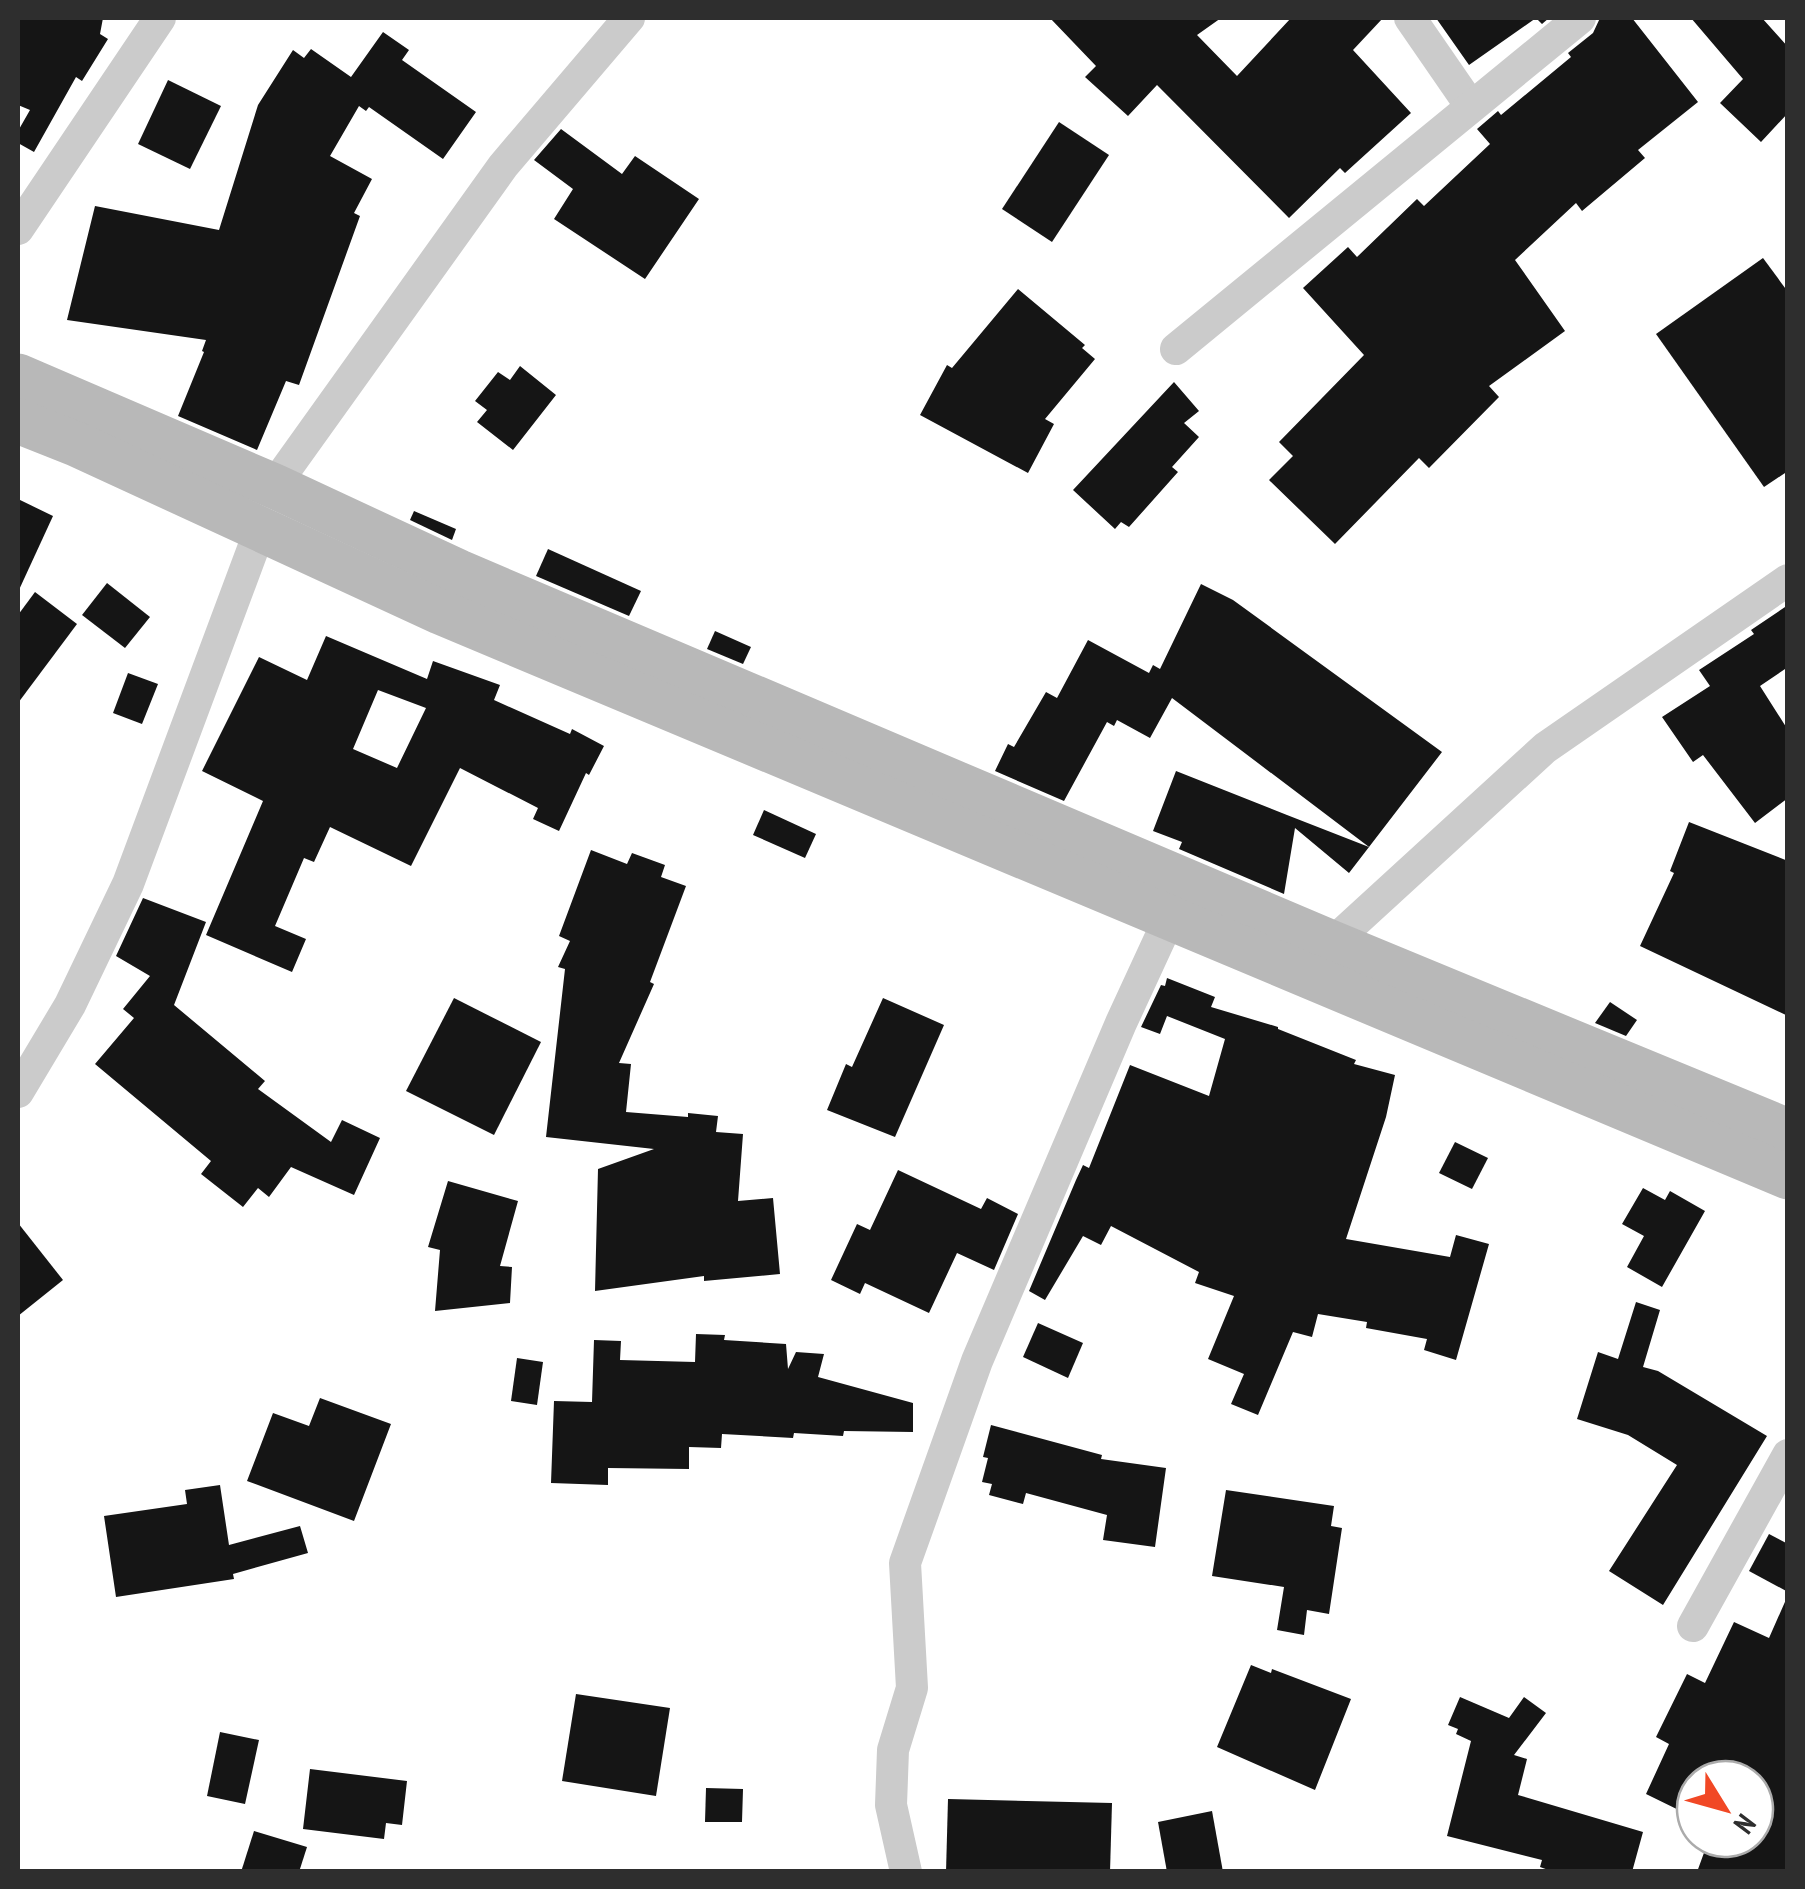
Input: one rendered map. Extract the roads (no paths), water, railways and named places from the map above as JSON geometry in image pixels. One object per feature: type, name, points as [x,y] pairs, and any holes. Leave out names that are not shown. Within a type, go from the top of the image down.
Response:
[{"type":"street","points":[[18,229],[160,18]]},
{"type":"street","points":[[274,486],[503,166],[629,18]]},
{"type":"street","points":[[1410,18],[1470,105]]},
{"type":"street","points":[[1176,349],[1580,18]]},
{"type":"street","points":[[18,376],[274,486],[459,572],[1788,1132]]},
{"type":"street","points":[[18,421],[440,612],[1788,1177]]},
{"type":"street","points":[[18,1092],[70,1005],[128,884],[260,530]]},
{"type":"street","points":[[440,612],[459,572]]},
{"type":"street","points":[[1332,943],[1545,748],[1788,580]]},
{"type":"street","points":[[906,1872],[891,1806],[893,1750],[912,1688],[904,1563],[977,1360],[1169,919]]},
{"type":"street","points":[[1692,1626],[1788,1456]]}]
